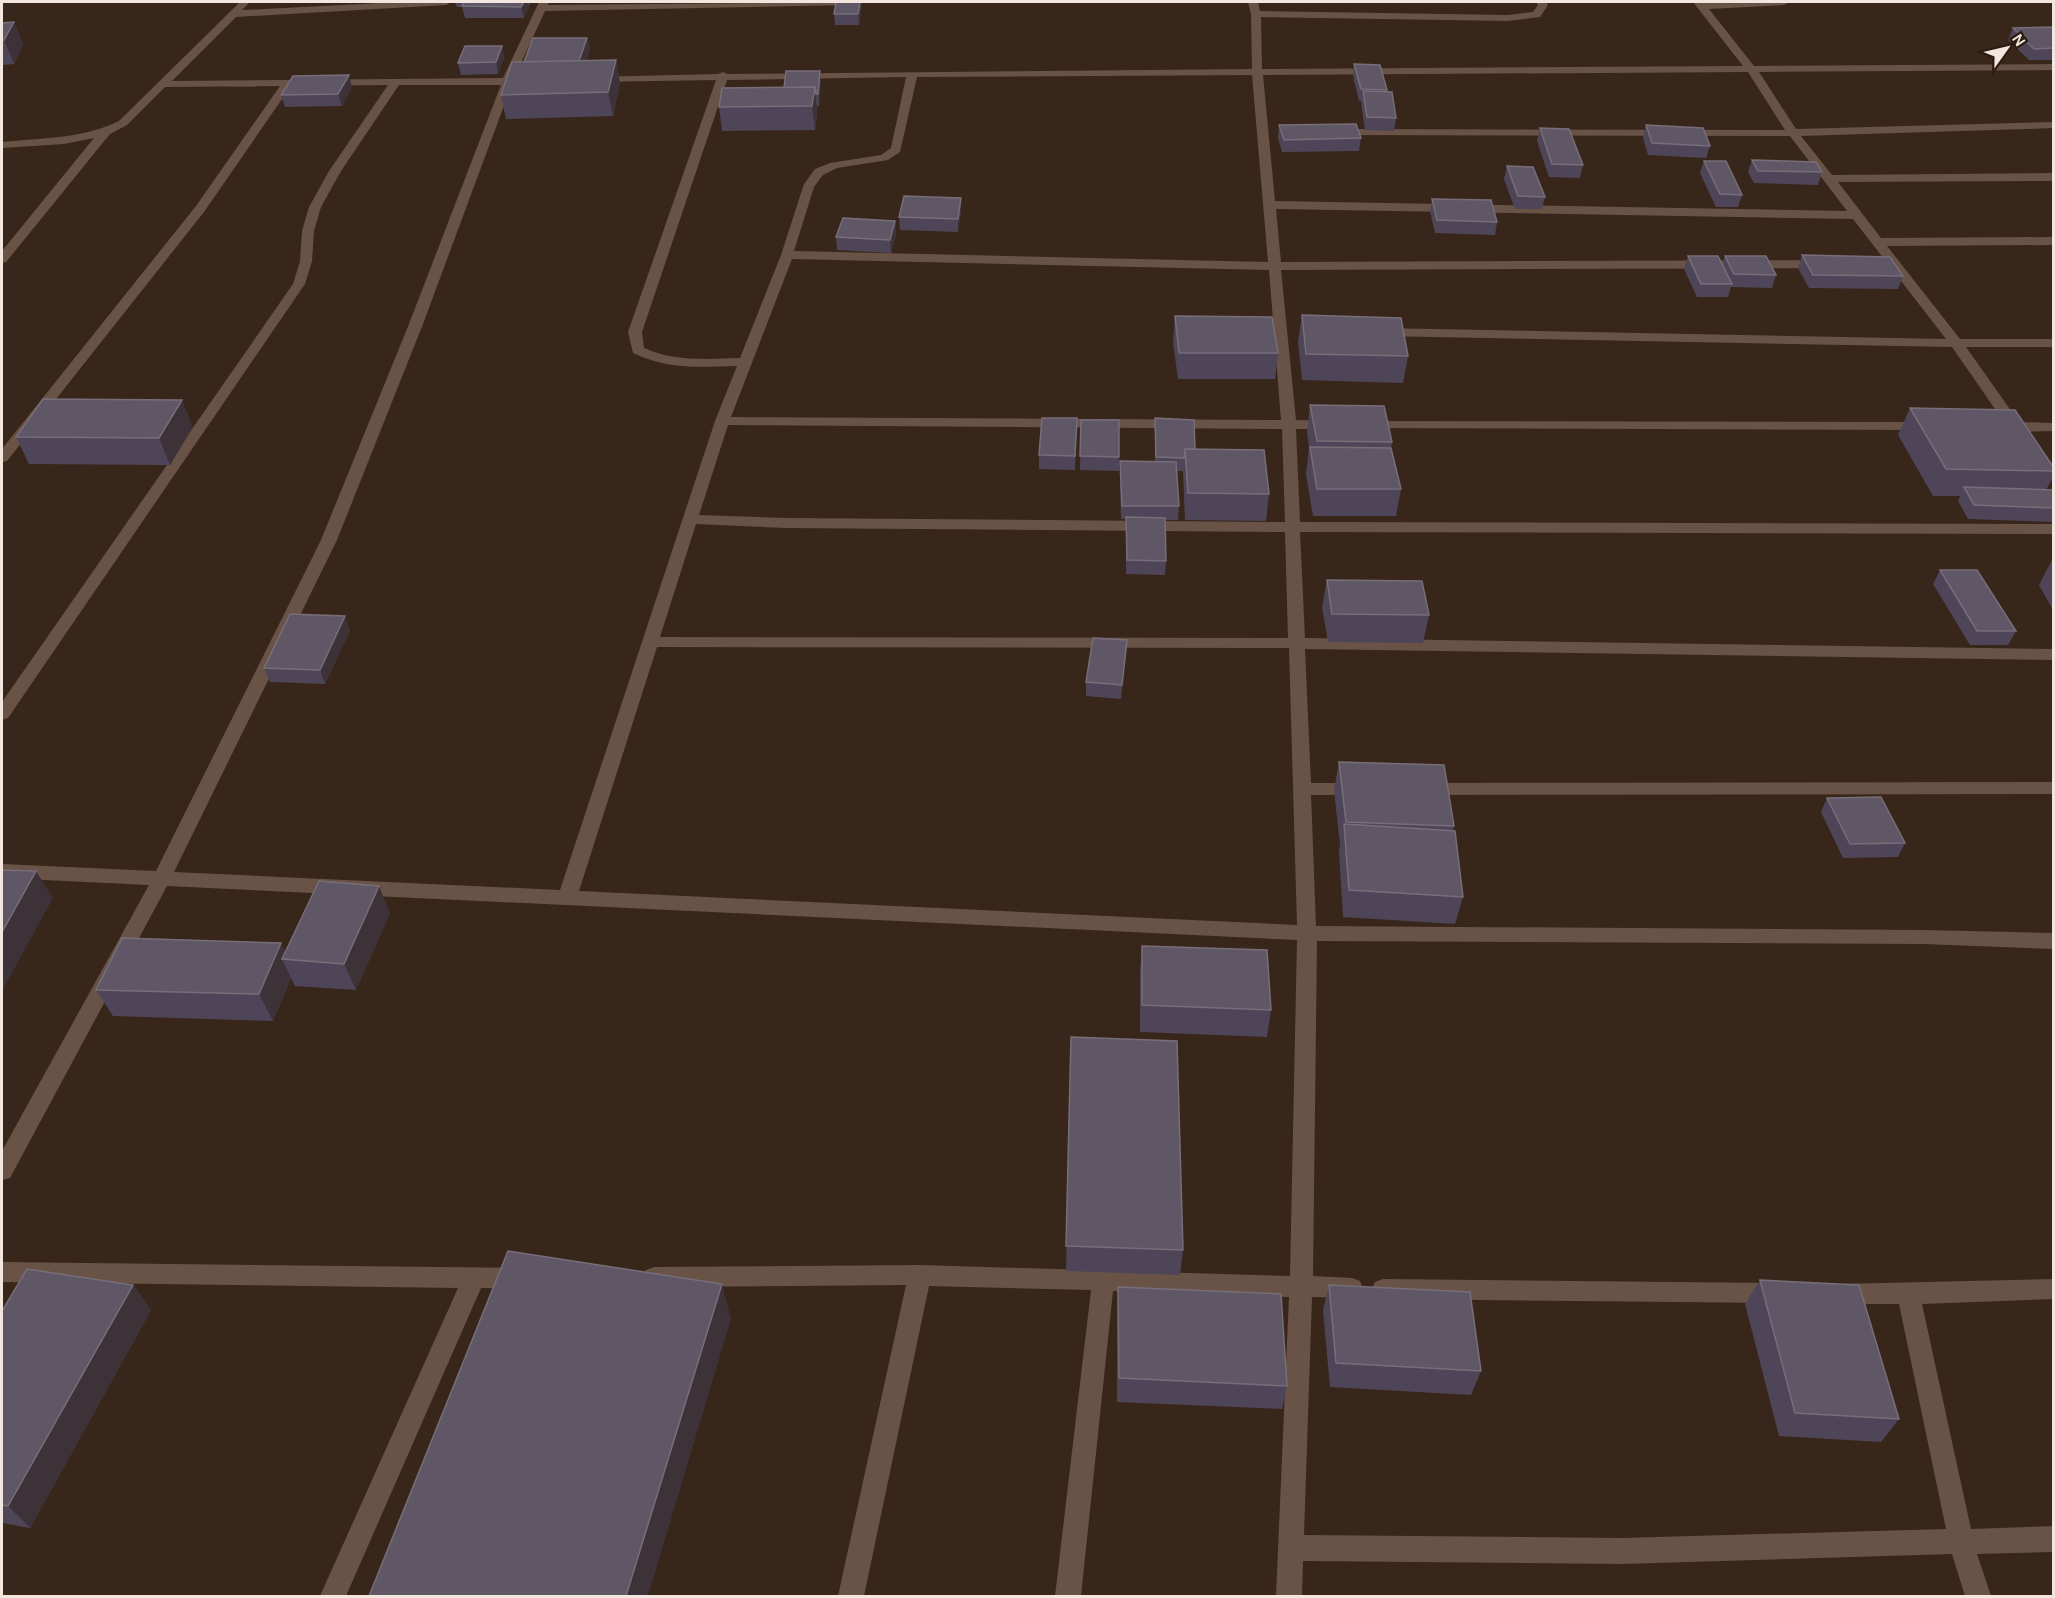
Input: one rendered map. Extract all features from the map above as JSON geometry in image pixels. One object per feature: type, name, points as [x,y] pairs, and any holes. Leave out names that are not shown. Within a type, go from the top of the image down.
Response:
[{"type":"street","points":[[2,145],[76,138],[105,132],[123,123],[245,2]]},
{"type":"street","points":[[234,14],[446,2]]},
{"type":"street","points":[[2,1171],[162,878],[329,540],[416,324],[507,82],[543,4],[848,2]]},
{"type":"street","points":[[1342,2],[1346,16]]},
{"type":"street","points":[[1427,2],[1436,17]]},
{"type":"street","points":[[1289,1596],[1301,1288],[1307,933],[1287,330],[1275,266],[1269,205],[1268,132],[1257,71],[1254,8],[1346,16],[1508,18],[1536,15],[1543,5],[1541,2]]},
{"type":"street","points":[[1700,4],[1784,2]]},
{"type":"street","points":[[1700,4],[1752,70],[1793,133],[1876,242],[1887,264],[1956,343],[2018,431]]},
{"type":"street","points":[[587,79],[723,75],[2054,67]]},
{"type":"street","points":[[567,899],[722,421],[787,255],[808,187],[819,172],[834,165],[884,158],[896,150],[912,74]]},
{"type":"street","points":[[723,75],[635,332],[638,350],[659,360],[691,363],[745,362]]},
{"type":"street","points":[[161,84],[541,81]]},
{"type":"street","points":[[2,458],[200,209],[288,82]]},
{"type":"street","points":[[2,714],[299,284],[306,261],[308,231],[315,207],[335,171],[396,82]]},
{"type":"street","points":[[1322,132],[1793,133],[2054,125]]},
{"type":"street","points":[[2,259],[105,132]]},
{"type":"street","points":[[1828,179],[2054,177]]},
{"type":"street","points":[[1269,205],[1855,215]]},
{"type":"street","points":[[1876,242],[2054,241]]},
{"type":"street","points":[[787,255],[1275,266],[1834,264]]},
{"type":"street","points":[[1364,331],[2054,343]]},
{"type":"street","points":[[722,421],[1943,426]]},
{"type":"street","points":[[1991,426],[2018,431],[2054,427]]},
{"type":"street","points":[[691,519],[786,523],[1293,527],[2054,529]]},
{"type":"street","points":[[651,642],[1298,643],[2054,655]]},
{"type":"street","points":[[1303,785],[1305,789],[1376,789]]},
{"type":"street","points":[[1412,789],[2054,788]]},
{"type":"street","points":[[2,871],[1307,933],[1924,937],[2054,941]]},
{"type":"street","points":[[2,1272],[544,1278]]},
{"type":"street","points":[[638,1277],[920,1275],[1301,1288],[1908,1294],[2054,1289]]},
{"type":"street","points":[[850,1596],[920,1275]]},
{"type":"street","points":[[333,1596],[474,1278]]},
{"type":"street","points":[[1068,1596],[1103,1282]]},
{"type":"street","points":[[1908,1294],[1961,1542],[1978,1596]]},
{"type":"street","points":[[1290,1548],[1622,1551],[2054,1539]]},
{"type":"building","points":[[465,2],[524,2],[521,7],[462,6]]},
{"type":"building","points":[[836,2],[860,2],[858,14],[834,14]]},
{"type":"building","points":[[14,22],[4,40],[2,41],[2,23]]},
{"type":"building","points":[[2054,27],[2054,48],[2034,49],[2013,28]]},
{"type":"building","points":[[533,38],[587,38],[579,61],[524,62]]},
{"type":"building","points":[[465,46],[502,46],[496,62],[458,63]]},
{"type":"building","points":[[616,60],[608,92],[501,95],[512,62]]},
{"type":"building","points":[[1354,64],[1380,65],[1387,90],[1361,89]]},
{"type":"building","points":[[786,71],[820,71],[818,94],[816,94],[815,87],[784,88]]},
{"type":"building","points":[[349,75],[338,94],[281,95],[293,76]]},
{"type":"building","points":[[815,87],[812,106],[719,107],[722,88]]},
{"type":"building","points":[[1363,91],[1392,92],[1396,118],[1367,117]]},
{"type":"building","points":[[1356,124],[1361,138],[1284,140],[1279,125]]},
{"type":"building","points":[[1646,125],[1703,128],[1710,146],[1652,143]]},
{"type":"building","points":[[1540,128],[1569,129],[1583,165],[1552,164]]},
{"type":"building","points":[[1752,160],[1816,162],[1822,172],[1758,171]]},
{"type":"building","points":[[1704,161],[1726,161],[1742,195],[1720,194]]},
{"type":"building","points":[[1507,166],[1533,167],[1545,197],[1518,196]]},
{"type":"building","points":[[904,196],[961,198],[958,219],[899,217]]},
{"type":"building","points":[[1432,199],[1491,200],[1497,222],[1437,220]]},
{"type":"building","points":[[843,218],[895,221],[890,240],[836,237]]},
{"type":"building","points":[[1802,255],[1890,257],[1903,276],[1813,275]]},
{"type":"building","points":[[1688,256],[1718,256],[1732,284],[1701,284]]},
{"type":"building","points":[[1725,256],[1766,256],[1776,275],[1734,274]]},
{"type":"building","points":[[1302,315],[1401,318],[1408,356],[1306,354]]},
{"type":"building","points":[[1175,316],[1272,317],[1278,353],[1179,353]]},
{"type":"building","points":[[43,399],[182,400],[159,438],[16,437]]},
{"type":"building","points":[[1310,405],[1384,406],[1392,442],[1317,441]]},
{"type":"building","points":[[1910,408],[2015,410],[2054,471],[1946,469]]},
{"type":"building","points":[[1042,418],[1077,418],[1075,456],[1039,455]]},
{"type":"building","points":[[1155,418],[1194,420],[1195,449],[1185,449],[1184,458],[1156,457]]},
{"type":"building","points":[[1081,420],[1119,420],[1119,457],[1080,456]]},
{"type":"building","points":[[1310,447],[1391,448],[1401,489],[1317,489]]},
{"type":"building","points":[[1185,449],[1264,450],[1269,494],[1188,493]]},
{"type":"building","points":[[1120,461],[1176,462],[1179,506],[1122,506]]},
{"type":"building","points":[[1964,487],[2054,490],[2054,508],[1974,505]]},
{"type":"building","points":[[1126,517],[1165,518],[1166,561],[1127,560]]},
{"type":"building","points":[[1940,570],[1977,570],[2016,631],[1977,631]]},
{"type":"building","points":[[1327,580],[1422,581],[1429,615],[1332,614]]},
{"type":"building","points":[[290,614],[345,616],[320,670],[264,668]]},
{"type":"building","points":[[1093,638],[1127,640],[1122,685],[1086,682]]},
{"type":"building","points":[[1339,762],[1444,765],[1454,826],[1346,822]]},
{"type":"building","points":[[1881,797],[1905,843],[1850,844],[1827,798]]},
{"type":"building","points":[[1344,824],[1455,831],[1463,897],[1349,890]]},
{"type":"building","points":[[2,870],[36,871],[2,932]]},
{"type":"building","points":[[319,881],[379,886],[344,964],[282,959]]},
{"type":"building","points":[[122,938],[281,943],[259,994],[96,990]]},
{"type":"building","points":[[1142,946],[1267,950],[1271,1010],[1142,1005]]},
{"type":"building","points":[[1071,1037],[1177,1041],[1183,1250],[1066,1246]]},
{"type":"building","points":[[508,1251],[722,1284],[626,1596],[369,1596]]},
{"type":"building","points":[[27,1269],[133,1285],[8,1506],[2,1505],[2,1311]]},
{"type":"building","points":[[1760,1280],[1859,1285],[1899,1419],[1795,1413]]},
{"type":"building","points":[[1329,1285],[1470,1292],[1481,1371],[1336,1363]]},
{"type":"building","points":[[1118,1287],[1281,1294],[1287,1386],[1119,1378]]}]
